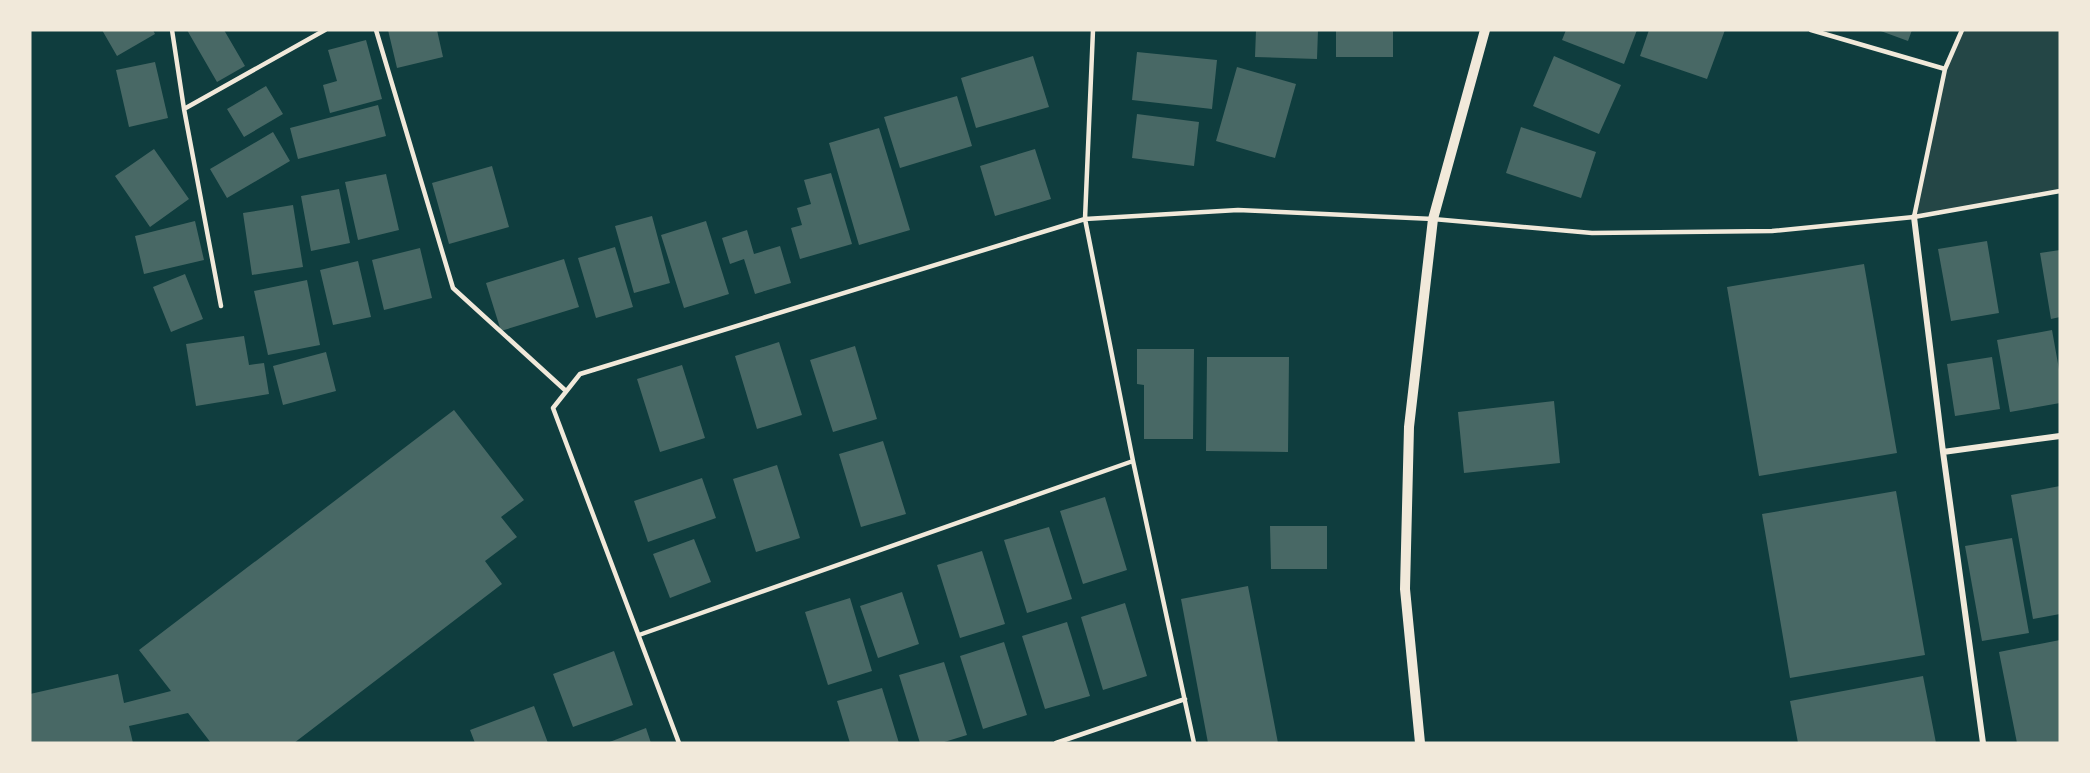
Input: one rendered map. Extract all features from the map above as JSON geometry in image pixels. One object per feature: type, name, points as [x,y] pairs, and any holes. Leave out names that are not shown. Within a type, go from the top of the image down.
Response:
[{"type":"street","points":[[1420,743],[1405,589],[1409,428],[1433,219],[1485,30]]},
{"type":"street","points":[[1914,217],[1943,452],[1983,743]]},
{"type":"street","points":[[1943,452],[2060,436]]},
{"type":"lane","points":[[172,30],[184,109],[222,306]]},
{"type":"lane","points":[[184,109],[325,30]]},
{"type":"lane","points":[[376,30],[453,288],[566,391]]},
{"type":"lane","points":[[1094,30],[1085,219],[1133,461],[1194,743]]},
{"type":"lane","points":[[1811,30],[1945,69]]},
{"type":"lane","points":[[1914,217],[1945,69],[1962,30]]},
{"type":"lane","points":[[679,743],[553,408],[580,374],[1085,219],[1238,210],[1433,219],[1592,233],[1772,231],[1914,217],[2060,191]]},
{"type":"lane","points":[[639,635],[1133,461]]},
{"type":"lane","points":[[1056,743],[1185,699]]},
{"type":"shaded area","points":[[1962,30],[2060,30],[2060,191],[1914,217],[1945,69]]},
{"type":"building","points":[[102,30],[153,30],[155,34],[117,56]]},
{"type":"building","points":[[187,30],[224,30],[245,66],[217,82]]},
{"type":"building","points":[[388,30],[437,30],[443,57],[397,68]]},
{"type":"building","points":[[1256,30],[1318,30],[1317,59],[1255,57]]},
{"type":"building","points":[[1336,30],[1393,30],[1393,57],[1336,57]]},
{"type":"building","points":[[1566,30],[1637,30],[1624,64],[1562,40]]},
{"type":"building","points":[[1649,30],[1725,30],[1707,79],[1640,56]]},
{"type":"building","points":[[1878,30],[1912,30],[1908,41]]},
{"type":"building","points":[[366,40],[382,99],[330,113],[323,85],[337,81],[328,50]]},
{"type":"building","points":[[1137,52],[1217,60],[1212,109],[1132,100]]},
{"type":"building","points":[[1033,56],[1049,107],[976,128],[961,78]]},
{"type":"building","points":[[1554,56],[1621,85],[1599,134],[1533,106]]},
{"type":"building","points":[[155,62],[168,118],[129,127],[116,70]]},
{"type":"building","points":[[1237,67],[1296,84],[1275,158],[1216,141]]},
{"type":"building","points":[[266,86],[283,114],[244,137],[227,109]]},
{"type":"building","points":[[957,96],[972,146],[900,168],[884,117]]},
{"type":"building","points":[[378,105],[386,136],[298,159],[290,128]]},
{"type":"building","points":[[1137,114],[1199,122],[1194,166],[1132,158]]},
{"type":"building","points":[[1521,127],[1596,152],[1581,198],[1506,173]]},
{"type":"building","points":[[879,128],[910,230],[859,245],[829,143]]},
{"type":"building","points":[[273,132],[290,161],[227,198],[210,169]]},
{"type":"building","points":[[154,149],[189,199],[150,227],[115,176]]},
{"type":"building","points":[[1035,149],[1051,199],[995,216],[980,166]]},
{"type":"building","points":[[492,166],[509,227],[449,244],[432,183]]},
{"type":"building","points":[[831,173],[852,244],[800,259],[791,228],[802,225],[797,208],[811,204],[804,180]]},
{"type":"building","points":[[386,174],[399,230],[358,240],[345,182]]},
{"type":"building","points":[[339,189],[350,243],[311,251],[301,196]]},
{"type":"building","points":[[293,205],[303,267],[252,275],[243,213]]},
{"type":"building","points":[[652,216],[670,283],[634,293],[615,226]]},
{"type":"building","points":[[195,221],[204,260],[144,274],[135,236]]},
{"type":"building","points":[[706,221],[729,294],[684,308],[661,235]]},
{"type":"building","points":[[747,230],[754,254],[780,246],[791,283],[755,294],[744,259],[730,264],[722,238]]},
{"type":"building","points":[[1987,241],[1999,313],[1951,321],[1938,249]]},
{"type":"building","points":[[615,247],[633,307],[596,318],[578,258]]},
{"type":"building","points":[[420,248],[432,298],[384,310],[372,260]]},
{"type":"building","points":[[2060,250],[2060,317],[2051,319],[2040,253]]},
{"type":"building","points":[[564,259],[579,307],[501,331],[486,283]]},
{"type":"building","points":[[358,261],[371,317],[333,325],[320,270]]},
{"type":"building","points":[[1864,264],[1897,453],[1759,476],[1727,287]]},
{"type":"building","points":[[185,274],[203,319],[171,332],[153,287]]},
{"type":"building","points":[[307,280],[320,345],[268,355],[254,291]]},
{"type":"building","points":[[2052,330],[2060,375],[2060,403],[2010,412],[1997,340]]},
{"type":"building","points":[[244,336],[249,365],[264,363],[269,394],[196,406],[186,344]]},
{"type":"building","points":[[779,342],[802,415],[757,429],[735,356]]},
{"type":"building","points":[[855,346],[877,419],[833,432],[810,360]]},
{"type":"building","points":[[1137,349],[1194,349],[1193,439],[1144,439],[1144,385],[1137,384]]},
{"type":"building","points":[[326,352],[336,391],[283,405],[273,366]]},
{"type":"building","points":[[1207,357],[1289,357],[1288,452],[1206,451]]},
{"type":"building","points":[[1992,357],[2000,409],[1955,416],[1947,364]]},
{"type":"building","points":[[682,365],[705,438],[660,452],[637,379]]},
{"type":"building","points":[[1554,401],[1560,463],[1464,473],[1458,412]]},
{"type":"building","points":[[454,410],[524,500],[501,517],[517,537],[485,561],[502,584],[294,743],[211,743],[188,713],[129,726],[133,743],[30,743],[30,694],[118,674],[124,703],[171,691],[139,650]]},
{"type":"building","points":[[883,441],[906,514],[861,527],[839,454]]},
{"type":"building","points":[[777,465],[800,538],[756,552],[733,479]]},
{"type":"building","points":[[702,478],[716,518],[648,542],[634,501]]},
{"type":"building","points":[[2060,486],[2060,614],[2033,619],[2011,495]]},
{"type":"building","points":[[1896,491],[1925,655],[1790,678],[1762,514]]},
{"type":"building","points":[[1105,497],[1127,570],[1083,584],[1060,511]]},
{"type":"building","points":[[1270,526],[1327,526],[1327,569],[1271,569]]},
{"type":"building","points":[[1049,527],[1072,599],[1027,613],[1004,540]]},
{"type":"building","points":[[2012,538],[2029,633],[1982,641],[1965,546]]},
{"type":"building","points":[[694,539],[711,582],[670,598],[653,554]]},
{"type":"building","points":[[982,551],[1005,624],[960,638],[937,565]]},
{"type":"building","points":[[1248,586],[1278,743],[1208,743],[1181,599]]},
{"type":"building","points":[[902,592],[919,644],[878,658],[860,606]]},
{"type":"building","points":[[850,598],[872,671],[828,685],[805,612]]},
{"type":"building","points":[[1125,603],[1147,676],[1103,690],[1081,617]]},
{"type":"building","points":[[1067,622],[1090,696],[1045,709],[1022,636]]},
{"type":"building","points":[[2060,640],[2060,743],[2017,743],[1999,652]]},
{"type":"building","points":[[1004,642],[1027,715],[983,729],[960,656]]},
{"type":"building","points":[[614,651],[633,705],[573,727],[553,674]]},
{"type":"building","points":[[944,662],[967,735],[941,743],[920,743],[899,675]]},
{"type":"building","points":[[1923,676],[1936,743],[1798,743],[1790,701]]},
{"type":"building","points":[[882,688],[899,743],[850,743],[837,701]]},
{"type":"building","points":[[534,706],[548,743],[475,743],[470,730]]},
{"type":"building","points":[[646,728],[651,743],[607,743]]}]
